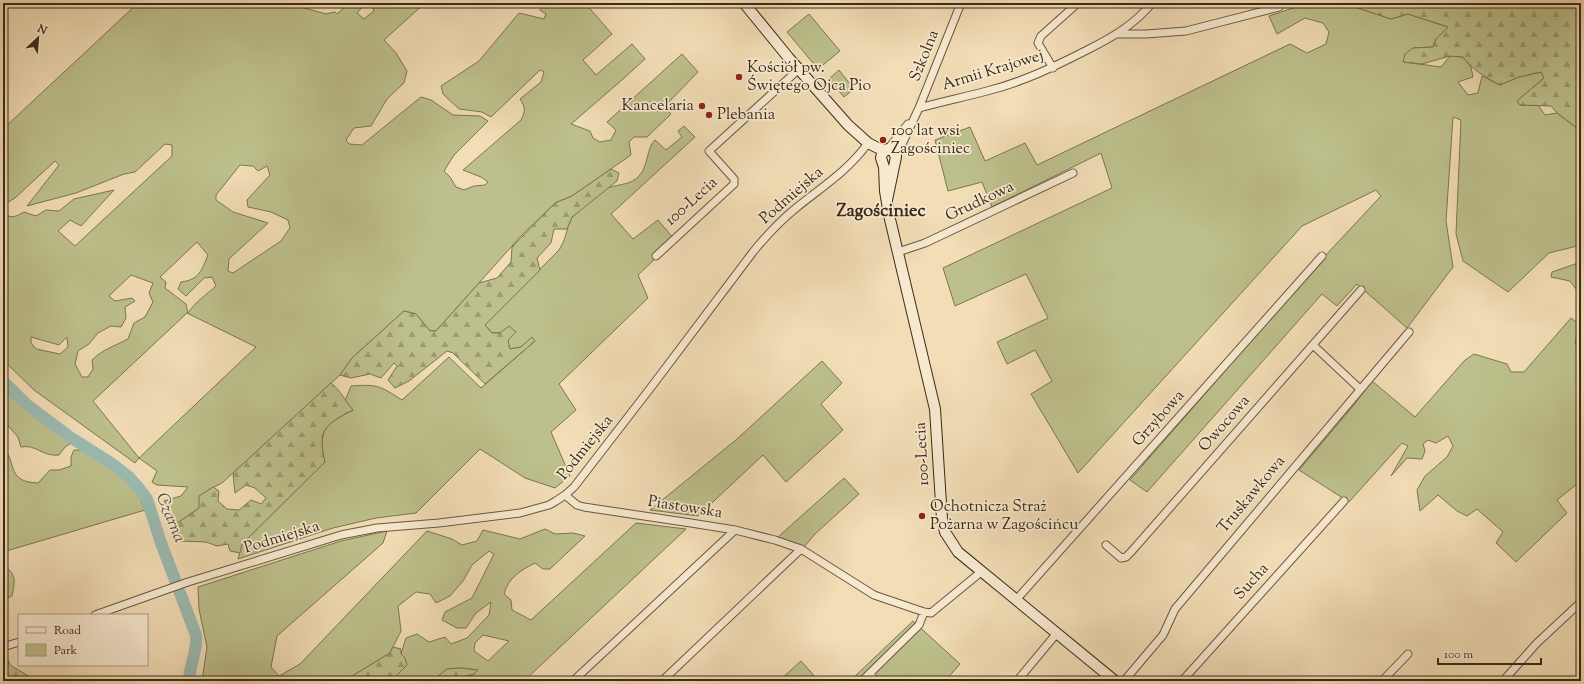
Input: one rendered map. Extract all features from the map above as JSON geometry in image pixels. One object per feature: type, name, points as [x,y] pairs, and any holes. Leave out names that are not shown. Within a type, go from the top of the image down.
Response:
[{"type":"street","points":[[744,3],[799,70],[848,125],[854,136],[884,155],[888,165],[895,160],[893,151],[884,155]]},
{"type":"street","name":"Szkolna","points":[[884,155],[919,108],[961,3]]},
{"type":"street","points":[[1053,68],[1038,43],[1041,36],[1078,3]]},
{"type":"street","name":"Armii Krajowej","points":[[919,108],[952,98],[987,91],[1053,68],[1118,34],[1146,11],[1152,3]]},
{"type":"street","points":[[1118,34],[1146,34],[1186,31],[1280,7]]},
{"type":"street","name":"100-Lecia","points":[[656,256],[734,184],[734,180],[709,152],[799,70]]},
{"type":"street","name":"Szkolna","points":[[895,160],[913,118]]},
{"type":"street","name":"Podmiejska","points":[[98,614],[186,583],[341,535],[377,528],[439,523],[520,513],[548,505],[565,495],[574,487],[606,447],[753,252],[772,230],[795,209],[850,165],[867,145]]},
{"type":"street","name":"100-Lecia","points":[[884,155],[889,215],[935,409],[942,519],[945,532],[958,552],[1115,681]]},
{"type":"street","name":"100-Lecia","points":[[887,200],[895,160]]},
{"type":"street","name":"Grudkowa","points":[[898,252],[925,243],[1073,173]]},
{"type":"street","name":"Grzybowa","points":[[1016,600],[1322,256]]},
{"type":"street","name":"Owocowa","points":[[1106,544],[1121,558],[1126,557],[1362,290]]},
{"type":"street","name":"Truskawkowa","points":[[1124,681],[1163,635],[1175,609],[1409,332]]},
{"type":"street","points":[[1313,345],[1360,389]]},
{"type":"street","name":"Piastowska","points":[[565,495],[577,505],[584,508],[735,530],[775,540],[801,549],[874,595],[924,612]]},
{"type":"street","name":"Sucha","points":[[1182,681],[1344,501]]},
{"type":"street","points":[[573,681],[735,530]]},
{"type":"street","points":[[662,681],[801,549]]},
{"type":"street","points":[[862,681],[919,625],[924,612],[931,613],[981,572]]},
{"type":"street","points":[[1503,681],[1537,643],[1581,602]]},
{"type":"street","points":[[1017,681],[1057,633]]},
{"type":"street","points":[[3,647],[18,642]]},
{"type":"street","points":[[1382,681],[1408,654]]},
{"type":"street","points":[[869,674],[876,681]]},
{"type":"green space","points":[[138,3],[287,3],[326,14],[335,12],[337,14],[349,3],[366,3],[357,13],[364,19],[374,11],[372,6],[374,3],[425,3],[384,40],[396,53],[407,71],[404,83],[387,99],[371,126],[354,128],[346,140],[349,144],[362,145],[421,97],[431,100],[453,115],[480,116],[488,121],[454,155],[444,171],[456,187],[464,190],[474,186],[485,185],[488,182],[481,177],[463,170],[521,120],[524,114],[524,109],[520,99],[541,82],[544,72],[540,70],[491,117],[482,112],[459,109],[443,94],[441,86],[479,61],[519,13],[544,19],[546,14],[540,10],[544,3],[585,3],[612,34],[583,60],[596,75],[632,44],[645,59],[571,124],[590,131],[593,138],[600,142],[611,140],[616,130],[607,122],[682,54],[698,72],[664,107],[671,114],[647,137],[634,137],[629,142],[631,155],[572,196],[555,203],[521,236],[436,331],[430,331],[416,314],[404,311],[352,358],[340,375],[222,483],[208,490],[199,508],[176,524],[164,501],[181,496],[188,487],[157,485],[152,482],[157,471],[139,458],[135,463],[34,390],[3,360],[3,213],[14,217],[24,212],[36,216],[46,210],[59,211],[74,199],[114,190],[81,226],[70,220],[58,231],[75,246],[172,156],[172,145],[165,144],[135,172],[124,174],[76,193],[27,206],[59,165],[55,161],[15,198],[3,205],[3,129]],"holes":[[[240,165],[253,166],[258,171],[267,166],[270,175],[247,200],[248,207],[271,212],[288,220],[290,228],[281,241],[233,273],[228,271],[229,259],[268,223],[233,212],[216,200],[216,195]],[[197,242],[208,255],[202,270],[196,277],[181,282],[178,289],[186,296],[204,278],[212,277],[216,286],[197,302],[188,313],[186,304],[165,288],[166,282],[160,277]],[[131,275],[153,283],[149,293],[153,302],[145,317],[134,323],[128,339],[96,356],[92,360],[93,369],[88,377],[82,377],[75,364],[78,351],[89,344],[98,333],[111,326],[121,327],[126,318],[125,307],[135,301],[132,298],[115,301],[109,296]],[[187,313],[256,347],[139,458],[93,401]],[[31,337],[59,345],[67,337],[68,347],[60,354],[36,349],[31,343]]]},
{"type":"green space","points":[[1308,3],[1346,4],[1391,19],[1408,14],[1448,27],[1436,39],[1433,47],[1413,48],[1404,62],[1441,67],[1450,56],[1463,57],[1471,67],[1473,77],[1458,82],[1468,95],[1478,93],[1482,76],[1500,85],[1519,77],[1541,72],[1544,78],[1517,101],[1520,105],[1538,105],[1545,115],[1557,113],[1577,128],[1581,127],[1581,245],[1549,253],[1508,292],[1463,261],[1456,234],[1461,120],[1453,117],[1446,221],[1453,267],[1407,328],[1357,284],[1337,306],[1322,294],[1147,492],[1130,480],[1325,256],[1381,196],[1376,190],[1302,226],[1078,473],[1031,394],[1052,381],[1035,350],[1007,364],[997,342],[1048,318],[1026,274],[955,306],[943,268],[1112,188],[1101,153],[992,207],[982,182],[948,191],[935,140],[970,127],[985,161],[1025,143],[1037,165],[1290,44],[1307,53],[1326,44],[1329,32],[1323,23],[1305,18],[1277,34],[1269,16]]},
{"type":"green space","points":[[1333,3],[1581,3],[1581,127],[1577,128],[1557,113],[1551,106],[1520,105],[1517,101],[1544,78],[1541,72],[1519,77],[1500,85],[1480,73],[1463,57],[1450,56],[1422,64],[1403,62],[1405,54],[1413,48],[1433,47],[1436,39],[1448,27],[1408,14],[1391,19],[1346,4]]},
{"type":"green space","points":[[809,14],[840,51],[818,69],[787,32]]},
{"type":"green space","points":[[839,70],[854,89],[844,97],[829,79]]},
{"type":"green space","points":[[684,126],[695,137],[611,214],[633,239],[658,220],[675,240],[638,275],[648,298],[559,384],[576,410],[551,432],[570,476],[555,488],[525,478],[480,449],[416,513],[376,518],[333,528],[238,559],[242,544],[325,462],[322,442],[323,435],[330,424],[353,410],[345,401],[351,386],[367,385],[378,387],[402,400],[449,357],[481,388],[535,341],[532,338],[521,347],[509,349],[508,340],[516,332],[492,333],[485,325],[559,250],[569,223],[573,217],[588,203],[608,188],[629,183],[636,179],[642,172],[650,148],[655,140],[666,150],[682,137],[678,131]]},
{"type":"green space","points":[[611,169],[619,173],[617,181],[572,217],[567,229],[554,229],[551,243],[537,258],[540,270],[485,325],[492,333],[500,333],[509,326],[516,332],[508,340],[510,349],[521,347],[532,337],[535,341],[485,384],[453,353],[447,351],[409,381],[395,388],[388,380],[397,366],[394,363],[381,378],[370,374],[351,378],[340,375],[352,358],[404,311],[416,314],[430,331],[436,331],[479,283],[497,278],[511,262],[512,247],[555,203],[572,196]]},
{"type":"green space","points":[[1581,262],[1581,304],[1580,294],[1570,281],[1551,277],[1552,272]]},
{"type":"green space","points":[[1571,318],[1579,324],[1575,344],[1581,347],[1581,488],[1577,484],[1557,500],[1567,513],[1516,562],[1496,543],[1503,532],[1477,509],[1467,516],[1457,511],[1438,495],[1420,511],[1417,490],[1425,476],[1447,457],[1453,446],[1448,436],[1436,443],[1428,440],[1423,444],[1425,451],[1422,459],[1407,458],[1391,476],[1408,446],[1402,443],[1349,502],[1299,470],[1372,381],[1415,417],[1465,360],[1474,354],[1507,364],[1511,372],[1524,372]]},
{"type":"green space","points":[[822,361],[842,383],[821,404],[843,430],[786,482],[763,455],[698,516],[650,510],[737,439]]},
{"type":"green space","points":[[331,383],[353,410],[330,424],[326,429],[322,442],[325,462],[242,544],[240,553],[230,551],[228,544],[217,546],[206,542],[180,541],[176,524],[199,508],[199,496],[213,487],[219,491],[218,501],[227,509],[239,510],[251,500],[261,504],[266,498],[255,488],[246,485],[235,493],[233,473]]},
{"type":"green space","points":[[3,385],[31,412],[73,442],[65,447],[59,455],[48,454],[31,447],[21,447],[18,437],[3,420]]},
{"type":"green space","points":[[3,446],[17,475],[21,479],[28,482],[38,483],[50,470],[59,470],[71,466],[71,457],[74,450],[83,450],[123,477],[137,490],[145,510],[3,552]]},
{"type":"green space","points":[[844,478],[859,494],[815,534],[804,547],[778,537]]},
{"type":"green space","points":[[636,523],[686,529],[526,679],[527,681],[451,681],[453,679],[474,674],[478,670],[460,668],[447,669],[432,681],[396,681],[396,676],[407,665],[401,654],[406,638],[417,634],[429,642],[445,637],[451,644],[467,638],[489,615],[491,602],[476,613],[466,628],[457,628],[442,620],[445,612],[472,598],[494,554],[489,551],[472,565],[463,581],[450,596],[436,603],[430,594],[416,592],[398,606],[401,631],[390,653],[344,681],[202,681],[207,647],[199,609],[198,587],[341,541],[387,531],[383,543],[277,636],[271,667],[279,676],[300,664],[427,531],[452,539],[462,545],[477,541],[483,530],[520,539],[545,529],[555,534],[573,533],[585,536],[550,569],[543,569],[535,563],[516,575],[509,583],[504,594],[511,600],[512,610],[531,620]],"holes":[[[483,635],[509,641],[488,661],[474,651],[475,643]]]},
{"type":"green space","points":[[3,565],[13,575],[14,582],[12,596],[3,600]]},
{"type":"green space","points":[[913,621],[960,664],[945,681],[850,681]]},
{"type":"green space","points":[[3,647],[10,665],[37,681],[3,681]]},
{"type":"green space","points":[[393,647],[401,649],[401,654],[405,658],[407,665],[396,676],[396,681],[344,681],[390,653]]},
{"type":"green space","points":[[801,661],[817,679],[815,681],[779,681]]},
{"type":"green space","points":[[460,668],[478,670],[474,674],[453,679],[451,681],[432,681],[447,669]]},
{"type":"waterway","name":"Czarna","points":[[3,381],[26,404],[70,437],[111,463],[129,477],[147,499],[161,543],[196,635],[196,646],[189,681]]},
{"type":"place","name":"Kościół pw. Świętego Ojca Pio","points":[[739,77]]},
{"type":"place","name":"Kancelaria","points":[[702,106]]},
{"type":"place","name":"Plebania","points":[[709,115]]},
{"type":"place","name":"100 lat wsi Zagościniec","points":[[883,140]]},
{"type":"place","name":"Ochotnicza Straż Pożarna w Zagościńcu","points":[[922,516]]},
{"type":"district","name":"Zagościniec","points":[[881,212]]}]
